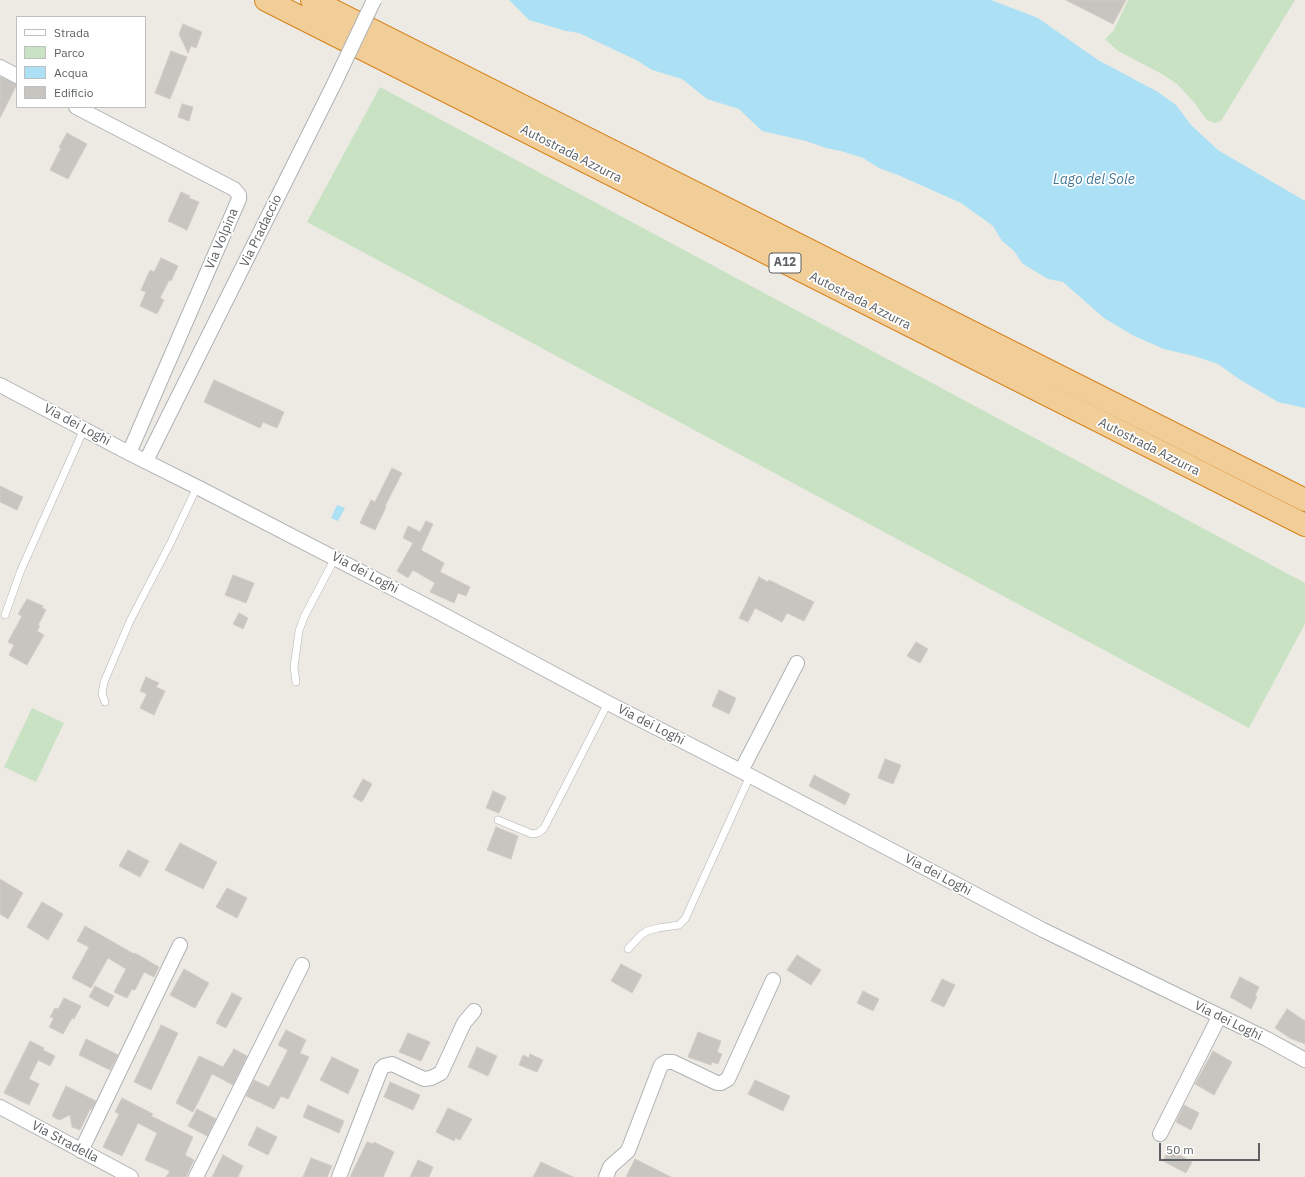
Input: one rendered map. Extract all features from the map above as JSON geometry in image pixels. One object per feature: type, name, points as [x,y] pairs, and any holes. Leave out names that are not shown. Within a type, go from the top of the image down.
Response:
[{"type":"highway","name":"Autostrada Azzurra","points":[[266,0],[1305,525]]},
{"type":"highway","name":"Autostrada Azzurra","points":[[312,0],[1305,500]]},
{"type":"street","name":"Via Pradaccio","points":[[146,461],[334,84],[374,0]]},
{"type":"street","points":[[0,68],[16,76]]},
{"type":"street","name":"Via Volpina","points":[[78,108],[234,189],[239,195],[236,207],[129,453]]},
{"type":"street","name":"Via dei Loghi","points":[[0,384],[129,453],[335,558],[608,703],[1043,930],[1219,1017],[1267,1039],[1305,1060]]},
{"type":"street","points":[[745,774],[797,663]]},
{"type":"street","points":[[81,1151],[180,945]]},
{"type":"street","points":[[196,1177],[302,965]]},
{"type":"street","points":[[606,1177],[610,1167],[628,1151],[661,1065],[666,1062],[673,1062],[716,1083],[721,1083],[728,1080],[773,980]]},
{"type":"street","points":[[339,1177],[381,1069],[384,1066],[392,1064],[424,1079],[431,1078],[440,1073],[464,1023],[474,1011]]},
{"type":"street","points":[[1160,1134],[1219,1017]]},
{"type":"street","name":"Via Stradella","points":[[0,1107],[131,1177]]},
{"type":"lane","points":[[5,616],[21,570],[84,429]]},
{"type":"lane","points":[[105,702],[102,694],[104,682],[130,621],[171,542],[197,487]]},
{"type":"lane","points":[[296,682],[294,667],[299,631],[304,617],[335,558]]},
{"type":"lane","points":[[498,820],[532,834],[538,833],[544,828],[608,703]]},
{"type":"lane","points":[[628,949],[641,935],[647,931],[679,925],[685,919],[745,774]]},
{"type":"green space","points":[[1128,0],[1295,0],[1221,121],[1215,123],[1207,120],[1193,101],[1177,84],[1162,74],[1118,51],[1105,39],[1114,30]]},
{"type":"green space","points":[[380,87],[1305,583],[1305,624],[1249,728],[307,222]]},
{"type":"green space","points":[[32,708],[64,723],[36,782],[4,767]]},
{"type":"water","name":"Lago del Sole","points":[[509,0],[991,0],[1038,18],[1098,60],[1158,92],[1176,105],[1192,126],[1218,150],[1305,201],[1305,408],[1278,402],[1239,379],[1218,364],[1194,356],[1164,349],[1134,336],[1104,318],[1063,282],[1048,279],[1023,264],[1014,251],[1002,241],[993,226],[961,203],[879,168],[863,158],[806,141],[762,131],[739,109],[707,99],[682,79],[652,70],[636,60],[579,33],[566,31],[529,20]]},
{"type":"water","points":[[337,505],[345,508],[338,521],[331,518]]},
{"type":"building","points":[[1066,0],[1126,0],[1113,24]]},
{"type":"building","points":[[183,24],[202,32],[196,48],[191,46],[188,53],[179,34]]},
{"type":"building","points":[[171,51],[187,57],[170,99],[155,93]]},
{"type":"building","points":[[0,77],[16,84],[16,86],[0,118]]},
{"type":"building","points":[[182,104],[193,107],[189,121],[178,117]]},
{"type":"building","points":[[67,133],[87,144],[68,179],[50,170],[61,148],[59,147]]},
{"type":"building","points":[[181,192],[190,196],[189,198],[199,202],[187,230],[168,221]]},
{"type":"building","points":[[161,258],[178,266],[171,281],[169,280],[160,298],[164,300],[157,314],[140,306],[146,292],[141,290],[150,270],[154,272]]},
{"type":"building","points":[[214,380],[284,412],[277,428],[263,422],[260,428],[204,402]]},
{"type":"building","points":[[392,468],[402,473],[385,506],[386,507],[375,530],[360,523],[371,500],[375,502]]},
{"type":"building","points":[[0,486],[23,497],[17,510],[0,502]]},
{"type":"building","points":[[426,521],[433,524],[421,550],[444,563],[440,572],[470,587],[466,596],[458,593],[454,603],[430,592],[435,583],[413,570],[408,578],[397,571],[413,543],[403,538],[408,526],[420,532]]},
{"type":"building","points":[[233,575],[254,583],[246,603],[225,595]]},
{"type":"building","points":[[759,577],[768,582],[769,580],[814,602],[804,621],[787,613],[782,622],[755,608],[748,622],[739,618]]},
{"type":"building","points":[[27,599],[43,606],[42,608],[46,610],[38,625],[40,626],[37,631],[44,635],[27,665],[9,655],[14,645],[8,642],[22,616],[18,614]]},
{"type":"building","points":[[239,613],[248,618],[243,629],[233,624]]},
{"type":"building","points":[[916,642],[928,649],[920,663],[907,656]]},
{"type":"building","points":[[146,677],[159,683],[156,687],[165,691],[154,715],[140,708],[147,694],[140,691]]},
{"type":"building","points":[[719,690],[736,698],[729,714],[712,706]]},
{"type":"building","points":[[885,759],[901,765],[893,784],[878,778]]},
{"type":"building","points":[[814,775],[850,794],[845,805],[809,786]]},
{"type":"building","points":[[363,779],[372,784],[362,802],[353,797]]},
{"type":"building","points":[[493,791],[506,797],[499,813],[486,808]]},
{"type":"building","points":[[496,827],[518,836],[511,859],[487,850]]},
{"type":"building","points":[[180,843],[217,862],[203,889],[165,870]]},
{"type":"building","points":[[128,850],[149,861],[140,877],[119,866]]},
{"type":"building","points":[[0,879],[23,893],[8,919],[0,914]]},
{"type":"building","points":[[227,888],[247,898],[237,918],[216,907]]},
{"type":"building","points":[[42,902],[63,914],[48,940],[27,927]]},
{"type":"building","points":[[85,926],[159,967],[154,977],[144,972],[135,990],[132,989],[127,998],[114,992],[126,969],[108,958],[91,988],[72,978],[89,947],[77,941]]},
{"type":"building","points":[[797,955],[821,970],[811,985],[787,970]]},
{"type":"building","points":[[621,964],[642,975],[632,993],[611,981]]},
{"type":"building","points":[[184,969],[209,983],[195,1008],[170,995]]},
{"type":"building","points":[[1240,977],[1259,987],[1255,996],[1257,997],[1251,1009],[1230,997]]},
{"type":"building","points":[[942,979],[955,985],[944,1007],[931,1001]]},
{"type":"building","points":[[95,986],[114,996],[108,1007],[89,997]]},
{"type":"building","points":[[863,991],[879,999],[873,1011],[857,1003]]},
{"type":"building","points":[[232,993],[242,998],[226,1028],[216,1023]]},
{"type":"building","points":[[64,998],[81,1006],[63,1034],[49,1027],[54,1018],[50,1017],[55,1008],[58,1009]]},
{"type":"building","points":[[1287,1009],[1305,1021],[1305,1044],[1290,1038],[1275,1028]]},
{"type":"building","points":[[161,1025],[178,1033],[151,1090],[134,1082]]},
{"type":"building","points":[[286,1030],[306,1040],[300,1053],[309,1057],[288,1099],[281,1096],[274,1109],[246,1096],[254,1080],[269,1087],[288,1050],[278,1045]]},
{"type":"building","points":[[698,1032],[721,1041],[717,1052],[722,1054],[718,1064],[712,1062],[711,1065],[688,1057]]},
{"type":"building","points":[[408,1033],[430,1042],[421,1061],[399,1052]]},
{"type":"building","points":[[86,1039],[118,1055],[110,1070],[79,1055]]},
{"type":"building","points":[[30,1041],[44,1048],[43,1050],[55,1056],[50,1066],[38,1060],[29,1079],[39,1084],[29,1105],[4,1093]]},
{"type":"building","points":[[477,1047],[497,1056],[488,1076],[468,1067]]},
{"type":"building","points":[[234,1049],[247,1056],[233,1085],[212,1074],[193,1112],[176,1103],[199,1056],[223,1067]]},
{"type":"building","points":[[1213,1051],[1232,1062],[1214,1095],[1195,1084]]},
{"type":"building","points":[[530,1054],[543,1060],[537,1072],[519,1065],[523,1055],[529,1058]]},
{"type":"building","points":[[332,1057],[359,1070],[348,1094],[320,1080]]},
{"type":"building","points":[[755,1080],[790,1096],[783,1111],[748,1094]]},
{"type":"building","points":[[390,1082],[420,1095],[413,1110],[384,1097]]},
{"type":"building","points":[[66,1086],[96,1101],[92,1109],[90,1109],[80,1130],[72,1127],[70,1115],[59,1120],[52,1116]]},
{"type":"building","points":[[122,1098],[153,1114],[151,1116],[193,1137],[185,1155],[194,1160],[186,1177],[166,1177],[170,1171],[145,1160],[157,1133],[138,1123],[122,1156],[103,1147],[119,1114],[115,1112]]},
{"type":"building","points":[[308,1105],[344,1121],[339,1133],[303,1117]]},
{"type":"building","points":[[1184,1105],[1199,1113],[1191,1130],[1176,1122]]},
{"type":"building","points":[[448,1108],[472,1119],[460,1140],[455,1138],[454,1141],[436,1132]]},
{"type":"building","points":[[197,1109],[216,1119],[207,1136],[188,1126]]},
{"type":"building","points":[[257,1127],[277,1137],[268,1155],[248,1145]]},
{"type":"building","points":[[367,1142],[373,1144],[374,1142],[394,1152],[383,1177],[350,1177]]},
{"type":"building","points":[[1169,1149],[1192,1162],[1186,1173],[1163,1161]]},
{"type":"building","points":[[223,1155],[243,1166],[238,1177],[212,1177]]},
{"type":"building","points":[[311,1158],[332,1166],[327,1177],[303,1177]]},
{"type":"building","points":[[635,1159],[671,1177],[626,1177]]},
{"type":"building","points":[[418,1160],[433,1167],[429,1177],[410,1177]]},
{"type":"building","points":[[541,1162],[573,1177],[533,1177]]}]
